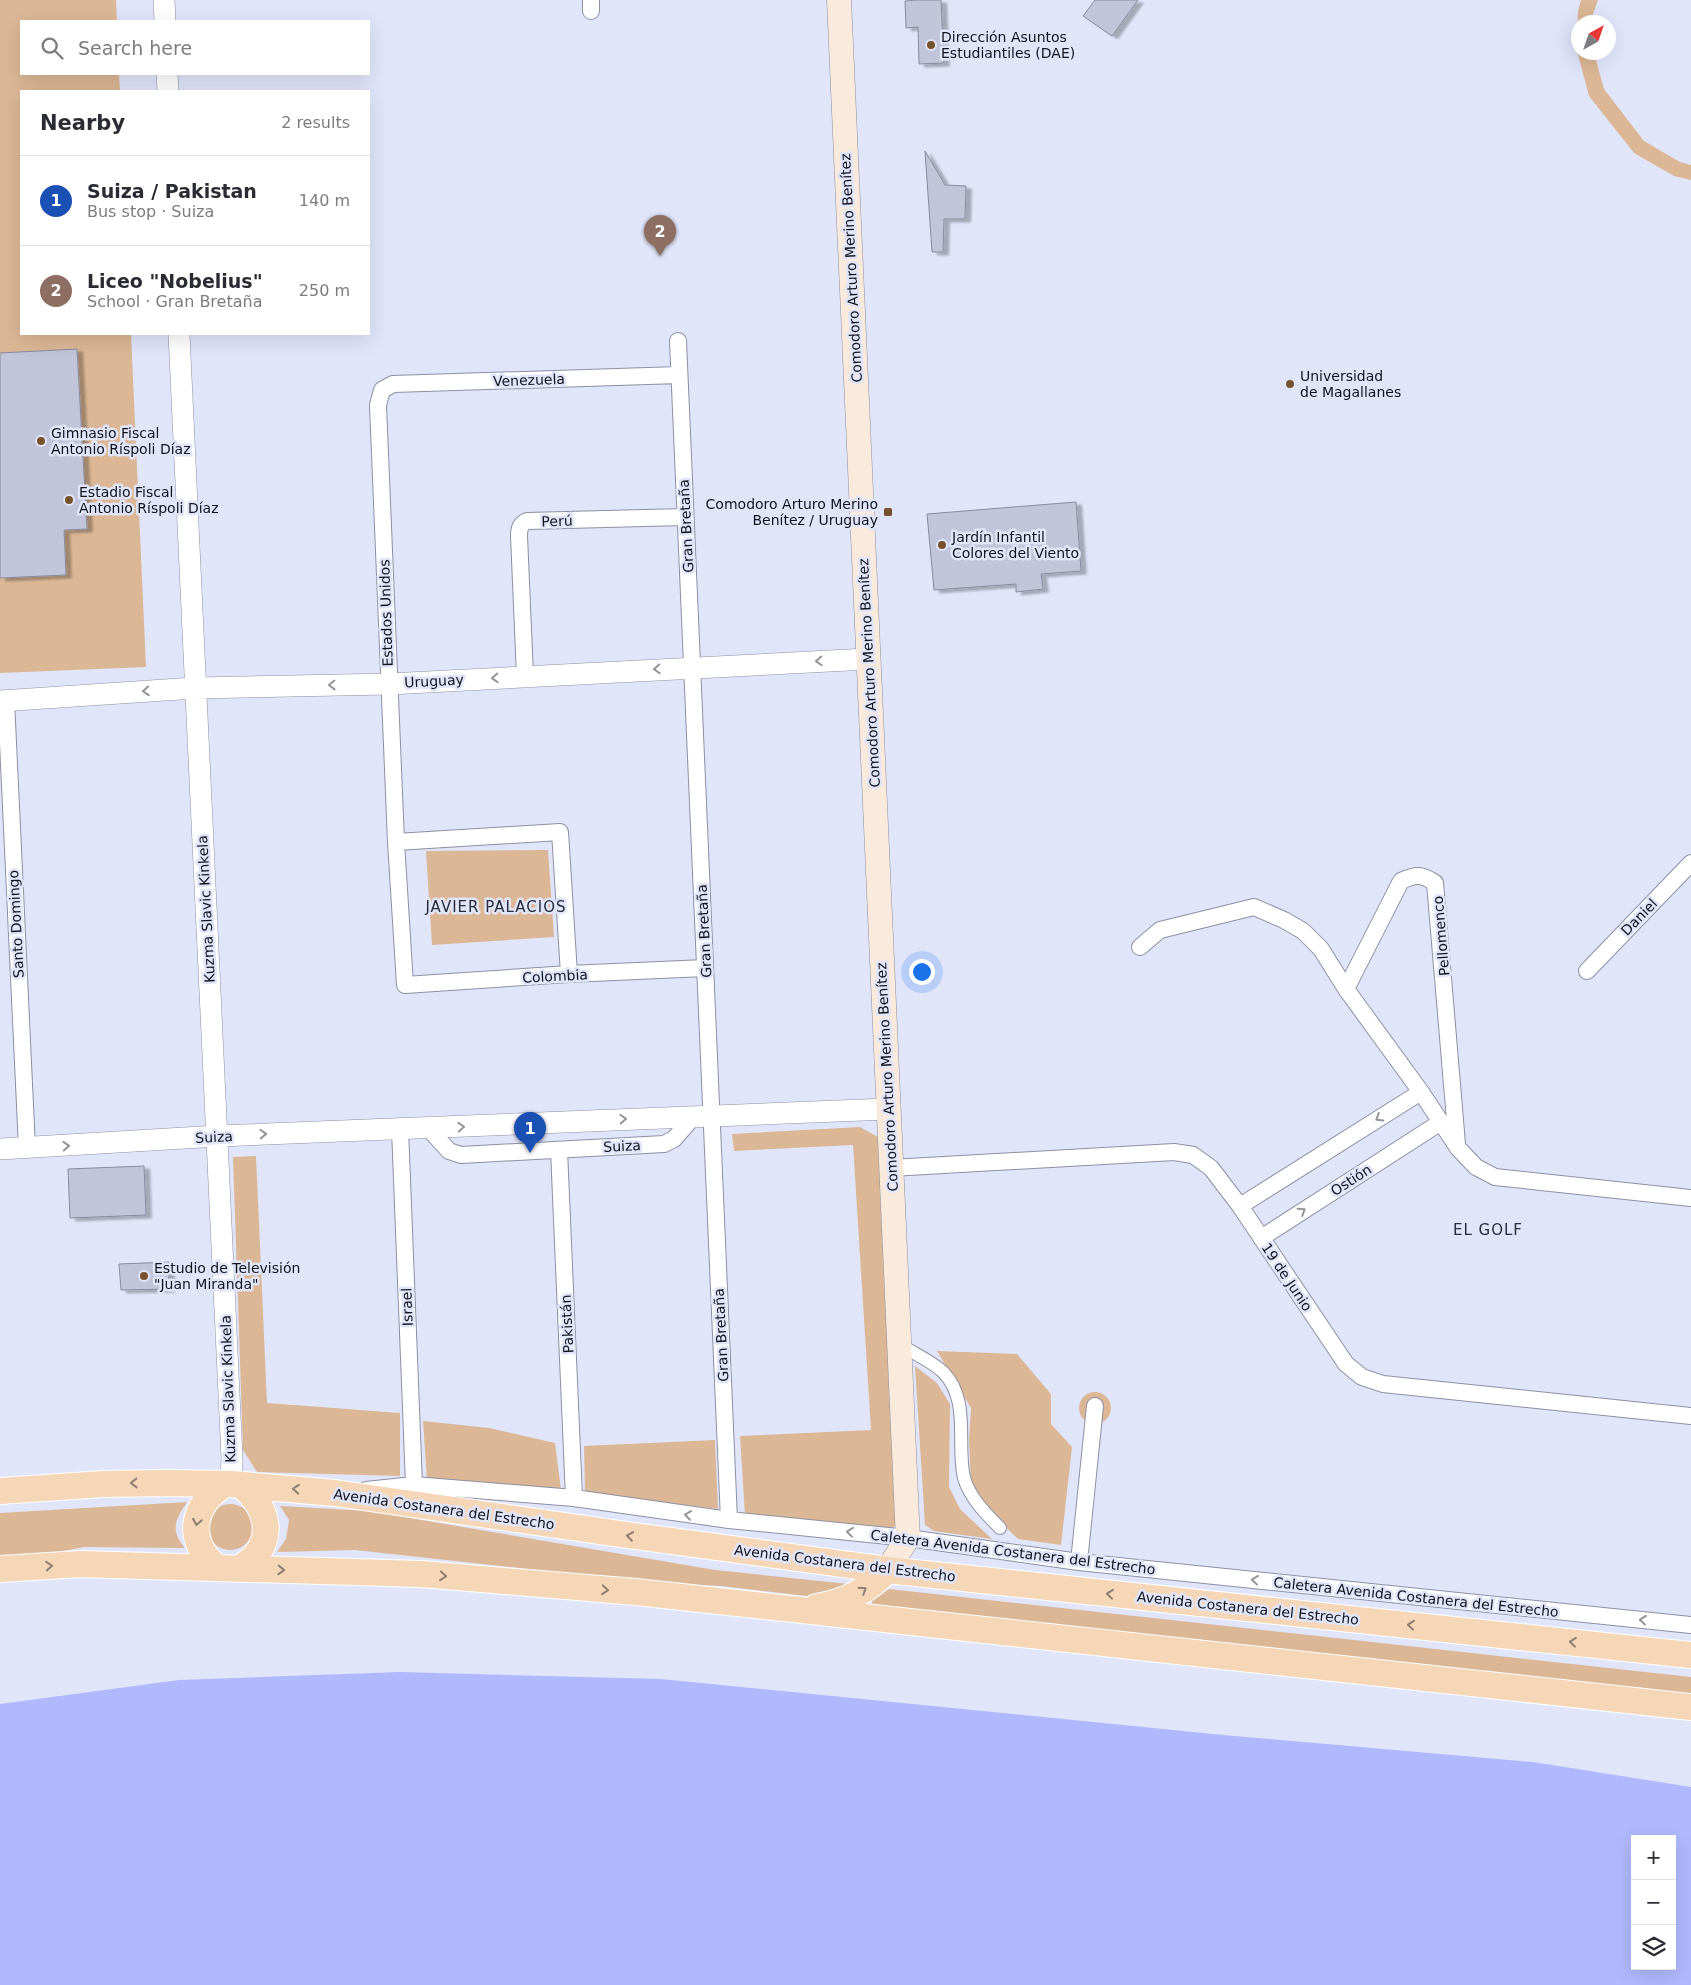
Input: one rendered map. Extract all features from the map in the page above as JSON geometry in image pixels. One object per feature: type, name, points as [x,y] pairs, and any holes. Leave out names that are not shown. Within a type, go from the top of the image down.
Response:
[{"type":"main road","name":"Comodoro Arturo Merino Benítez","points":[[839,0],[888,1109],[901,1345],[908,1538]]},
{"type":"main road","name":"Avenida Costanera del Estrecho","points":[[0,1491],[104,1484],[232,1485],[336,1493],[887,1570],[1691,1655]]},
{"type":"main road","points":[[232,1485],[256,1500],[261,1509],[266,1528],[259,1552],[249,1563],[228,1568],[201,1550],[197,1540],[196,1528],[198,1516],[210,1496],[232,1485]]},
{"type":"main road","points":[[800,1610],[828,1605],[853,1596],[872,1584],[887,1570],[908,1538]]},
{"type":"main road","points":[[0,1569],[80,1564],[421,1574],[636,1592],[1691,1707]]},
{"type":"main road","points":[[1606,1645],[1691,1640]]},
{"type":"street","points":[[164,0],[165,20]]},
{"type":"street","points":[[167,75],[168,90]]},
{"type":"street","name":"Kuzma Slavic Kinkela","points":[[179,335],[218,1136],[232,1485]]},
{"type":"street","name":"Gran Bretaña","points":[[678,341],[705,968],[703,1116],[729,1520]]},
{"type":"street","name":"Venezuela","points":[[382,390],[393,384],[679,375]]},
{"type":"street","name":"Estados Unidos","points":[[382,390],[378,405],[396,842],[405,985]]},
{"type":"street","name":"Perú","points":[[526,676],[519,536],[521,525],[527,522],[686,517]]},
{"type":"street","name":"Uruguay","points":[[3,700],[195,688],[389,684],[868,658]]},
{"type":"street","name":"Santo Domingo","points":[[3,700],[27,1148]]},
{"type":"street","points":[[396,842],[560,832],[569,974]]},
{"type":"street","name":"Daniel","points":[[1587,971],[1691,863]]},
{"type":"street","name":"Pellomenco","points":[[1346,989],[1401,881],[1414,875],[1428,878],[1435,883],[1458,1148]]},
{"type":"street","points":[[1140,947],[1160,930],[1254,907],[1284,920],[1303,931],[1321,949],[1346,989],[1421,1092],[1458,1148],[1476,1167],[1495,1177],[1691,1198]]},
{"type":"street","name":"Colombia","points":[[405,985],[569,974],[705,968]]},
{"type":"street","points":[[1240,1206],[1421,1092]]},
{"type":"street","name":"Suiza","points":[[0,1149],[218,1136],[888,1109]]},
{"type":"street","name":"Suiza","points":[[429,1128],[449,1150],[461,1154],[559,1150],[664,1144],[674,1139],[703,1116]]},
{"type":"street","name":"Ostión","points":[[1261,1238],[1441,1122]]},
{"type":"street","name":"Israel","points":[[400,1129],[414,1485]]},
{"type":"street","name":"Pakistán","points":[[559,1150],[574,1498]]},
{"type":"street","name":"19 de Junio","points":[[891,1168],[1183,1153],[1193,1155],[1211,1168],[1240,1206],[1346,1364],[1362,1378],[1372,1382],[1691,1416]]},
{"type":"street","points":[[901,1345],[943,1372],[956,1390],[960,1412],[962,1463],[965,1480],[974,1499],[1000,1528]]},
{"type":"street","points":[[1079,1562],[1095,1406]]},
{"type":"street","name":"Caletera Avenida Costanera del Estrecho","points":[[336,1493],[414,1485],[574,1498],[729,1520],[908,1538],[1079,1562],[1691,1625]]},
{"type":"shaded area","name":"Estadio Fiscal Antonio Ríspoli Díaz","points":[[0,0],[116,0],[117,20],[20,20],[20,75],[119,75],[120,90],[20,90],[20,335],[131,335],[146,667],[0,673]]},
{"type":"shaded area","points":[[1581,0],[1598,0],[1593,15],[1578,15]]},
{"type":"shaded area","points":[[1579,60],[1596,60],[1604,89],[1644,141],[1680,162],[1691,165],[1691,180],[1674,176],[1634,153],[1589,96]]},
{"type":"shaded area","points":[[548,850],[554,937],[432,945],[426,851]]},
{"type":"shaded area","points":[[860,1127],[878,1137],[898,1524],[892,1528],[745,1515],[740,1436],[871,1430],[853,1145],[734,1151],[732,1134]]},
{"type":"shaded area","points":[[256,1156],[267,1403],[400,1413],[400,1476],[257,1472],[243,1450],[233,1157]]},
{"type":"shaded area","points":[[937,1351],[1017,1354],[1051,1394],[1051,1424],[1072,1447],[1061,1545],[1018,1539],[986,1508],[971,1484],[969,1440],[971,1408]]},
{"type":"shaded area","points":[[915,1366],[937,1383],[950,1404],[949,1487],[960,1509],[992,1539],[934,1531],[925,1525]]},
{"type":"shaded area","points":[[1095,1392],[1101,1393],[1106,1397],[1110,1402],[1110,1414],[1106,1419],[1101,1423],[1095,1424],[1089,1423],[1084,1419],[1080,1414],[1079,1408],[1080,1402],[1084,1397],[1089,1393]]},
{"type":"shaded area","points":[[423,1421],[489,1428],[555,1443],[561,1490],[427,1480]]},
{"type":"shaded area","points":[[715,1440],[718,1509],[585,1492],[584,1446]]},
{"type":"shaded area","points":[[187,1502],[176,1525],[177,1536],[185,1548],[84,1547],[23,1559],[0,1560],[0,1513]]},
{"type":"shaded area","points":[[230,1504],[243,1508],[249,1514],[253,1527],[249,1540],[243,1546],[230,1550],[217,1546],[211,1540],[207,1527],[211,1514],[217,1508]]},
{"type":"shaded area","points":[[280,1506],[369,1511],[715,1570],[849,1584],[823,1598],[721,1586],[664,1584],[355,1550],[277,1552],[286,1539],[289,1520]]},
{"type":"shaded area","points":[[889,1589],[1691,1677],[1691,1702],[871,1609],[872,1601]]},
{"type":"water","points":[[400,1672],[661,1679],[1223,1735],[1533,1762],[1691,1787],[1691,1985],[0,1985],[0,1704],[179,1680]]},
{"type":"building","name":"Dirección Asuntos Estudiantiles (DAE)","points":[[941,0],[944,63],[919,64],[918,27],[906,28],[905,1]]},
{"type":"building","points":[[1095,0],[1138,0],[1112,36],[1083,16]]},
{"type":"building","points":[[925,151],[945,185],[966,186],[965,219],[944,219],[943,252],[932,252]]},
{"type":"building","name":"Gimnasio Fiscal Antonio Ríspoli Díaz","points":[[77,349],[87,529],[64,530],[66,575],[0,578],[0,353]]},
{"type":"building","points":[[1076,502],[1081,571],[1041,574],[1043,589],[1016,592],[1016,584],[934,590],[927,514]]},
{"type":"building","points":[[144,1166],[146,1215],[70,1218],[68,1169]]},
{"type":"building","name":"Estudio de Televisión \"Juan Miranda\"","points":[[169,1262],[169,1289],[121,1290],[119,1264]]},
{"type":"place","name":"Dirección Asuntos Estudiantiles (DAE)","points":[[931,45]]},
{"type":"place","name":"Liceo \"Nobelius\"","points":[[660,256]]},
{"type":"place","name":"Universidad de Magallanes","points":[[1290,384]]},
{"type":"place","name":"Gimnasio Fiscal Antonio Ríspoli Díaz","points":[[41,441]]},
{"type":"place","name":"Estadio Fiscal Antonio Ríspoli Díaz","points":[[69,500]]},
{"type":"place","name":"Comodoro Arturo Merino Benítez / Uruguay","points":[[888,512]]},
{"type":"place","name":"Jardín Infantil Colores del Viento","points":[[942,545]]},
{"type":"place","name":"Suiza / Pakistan","points":[[530,1153]]},
{"type":"place","name":"Estudio de Televisión \"Juan Miranda\"","points":[[144,1276]]},
{"type":"district","name":"JAVIER PALACIOS","points":[[496,907]]},
{"type":"district","name":"EL GOLF","points":[[1488,1230]]}]
